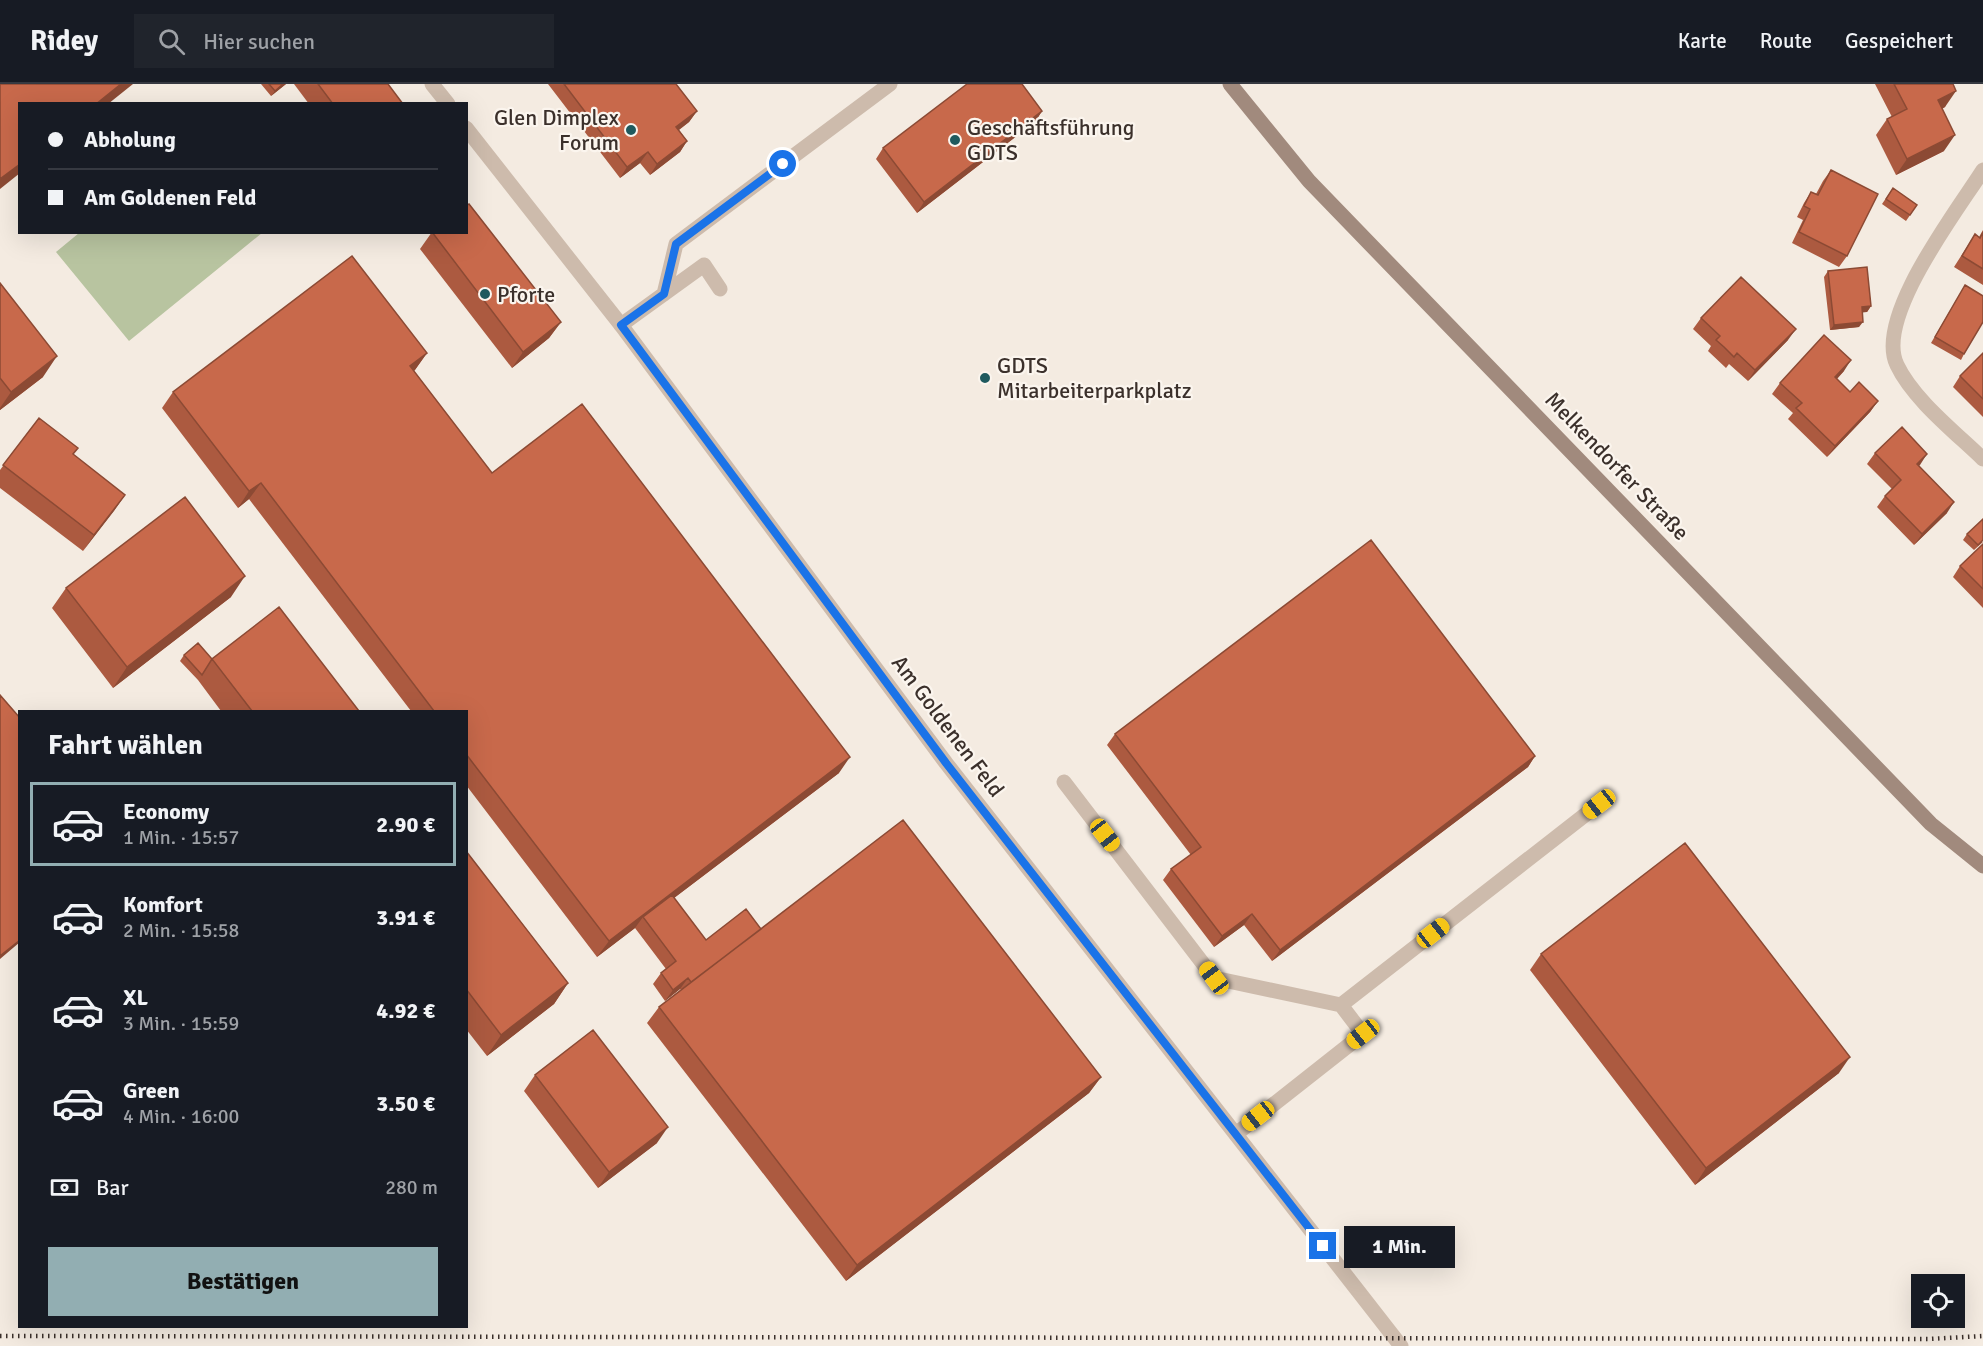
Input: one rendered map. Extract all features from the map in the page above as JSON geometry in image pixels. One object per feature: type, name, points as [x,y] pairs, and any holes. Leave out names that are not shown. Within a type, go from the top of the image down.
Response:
[{"type":"street","points":[[432,84],[446,102]]},
{"type":"street","points":[[664,294],[676,244],[890,84]]},
{"type":"street","name":"Melkendorfer Straße","points":[[1230,84],[1310,181],[1931,824],[1983,866]]},
{"type":"street","name":"Am Goldenen Feld","points":[[468,131],[621,325],[946,763],[1401,1346]]},
{"type":"street","points":[[1983,170],[1908,290],[1897,314],[1893,337],[1895,362],[1907,383],[1983,459]]},
{"type":"street","points":[[621,325],[704,265],[720,288]]},
{"type":"street","points":[[1064,782],[1214,978],[1341,1005],[1363,1034],[1236,1134]]},
{"type":"street","points":[[1341,1005],[1599,804]]},
{"type":"green space","points":[[78,234],[261,234],[129,341],[56,252]]},
{"type":"building","points":[[0,84],[121,84],[98,102],[18,102],[18,166],[0,179]]},
{"type":"building","points":[[269,84],[283,84],[275,91]]},
{"type":"building","points":[[318,84],[388,84],[402,102],[332,102]]},
{"type":"building","name":"Glen Dimplex Forum","points":[[564,84],[676,84],[697,111],[676,127],[687,141],[657,164],[648,152],[627,167]]},
{"type":"building","name":"Geschäftsführung GDTS","points":[[967,84],[1022,84],[1042,111],[924,202],[883,148]]},
{"type":"building","points":[[1894,84],[1953,84],[1956,91],[1938,100],[1955,135],[1907,159],[1887,119],[1907,109]]},
{"type":"building","points":[[1831,170],[1878,194],[1847,256],[1799,232],[1810,209],[1804,206],[1811,192],[1818,195]]},
{"type":"building","points":[[1893,188],[1917,205],[1910,215],[1886,199]]},
{"type":"building","points":[[468,205],[561,322],[523,352],[434,234],[468,234]]},
{"type":"building","points":[[1983,232],[1983,269],[1962,256],[1975,234],[1980,238]]},
{"type":"building","points":[[352,256],[427,353],[410,366],[492,473],[582,404],[850,757],[609,941],[468,757],[468,710],[433,710],[261,483],[249,491],[173,392]]},
{"type":"building","points":[[1867,267],[1871,306],[1862,307],[1863,322],[1834,325],[1828,271]]},
{"type":"building","points":[[1741,277],[1796,329],[1755,370],[1737,353],[1734,357],[1716,340],[1720,336],[1701,318]]},
{"type":"building","points":[[0,283],[57,356],[11,392],[0,378]]},
{"type":"building","points":[[1965,285],[1983,296],[1983,322],[1964,354],[1935,337]]},
{"type":"building","points":[[1824,335],[1851,360],[1835,377],[1850,392],[1859,382],[1878,401],[1835,446],[1796,408],[1802,403],[1780,383]]},
{"type":"building","points":[[1983,353],[1983,399],[1960,376]]},
{"type":"building","points":[[39,418],[78,448],[73,454],[125,495],[94,535],[3,465]]},
{"type":"building","points":[[1902,427],[1927,454],[1917,464],[1954,502],[1922,534],[1885,496],[1901,480],[1875,453]]},
{"type":"building","points":[[185,497],[245,576],[127,667],[66,588]]},
{"type":"building","points":[[1983,519],[1983,540],[1978,545],[1967,534]]},
{"type":"building","points":[[1371,540],[1535,756],[1280,950],[1252,914],[1222,936],[1171,869],[1201,847],[1115,734]]},
{"type":"building","points":[[1983,544],[1983,589],[1960,566]]},
{"type":"building","points":[[279,607],[358,710],[251,710],[212,659]]},
{"type":"building","points":[[198,643],[212,659],[202,675],[184,655]]},
{"type":"building","points":[[0,695],[18,716],[18,942],[0,956]]},
{"type":"building","points":[[903,820],[1101,1077],[857,1265],[659,1007]]},
{"type":"building","points":[[1685,843],[1850,1057],[1706,1168],[1541,954]]},
{"type":"building","points":[[468,854],[568,983],[501,1035],[468,992]]},
{"type":"building","points":[[672,895],[706,940],[746,909],[761,929],[691,982],[688,978],[673,990],[661,973],[676,961],[643,917]]},
{"type":"building","points":[[593,1030],[668,1127],[609,1172],[535,1075]]},
{"type":"railway","points":[[0,1336],[1928,1339],[1983,1336]]},
{"type":"place","name":"Glen Dimplex Forum","points":[[631,130]]},
{"type":"place","name":"Geschäftsführung GDTS","points":[[955,140]]},
{"type":"place","name":"Pforte","points":[[485,294]]},
{"type":"place","name":"GDTS Mitarbeiterparkplatz","points":[[985,378]]},
{"type":"route","points":[[783,164],[676,244],[664,294],[621,325],[946,763],[1323,1246]]}]
